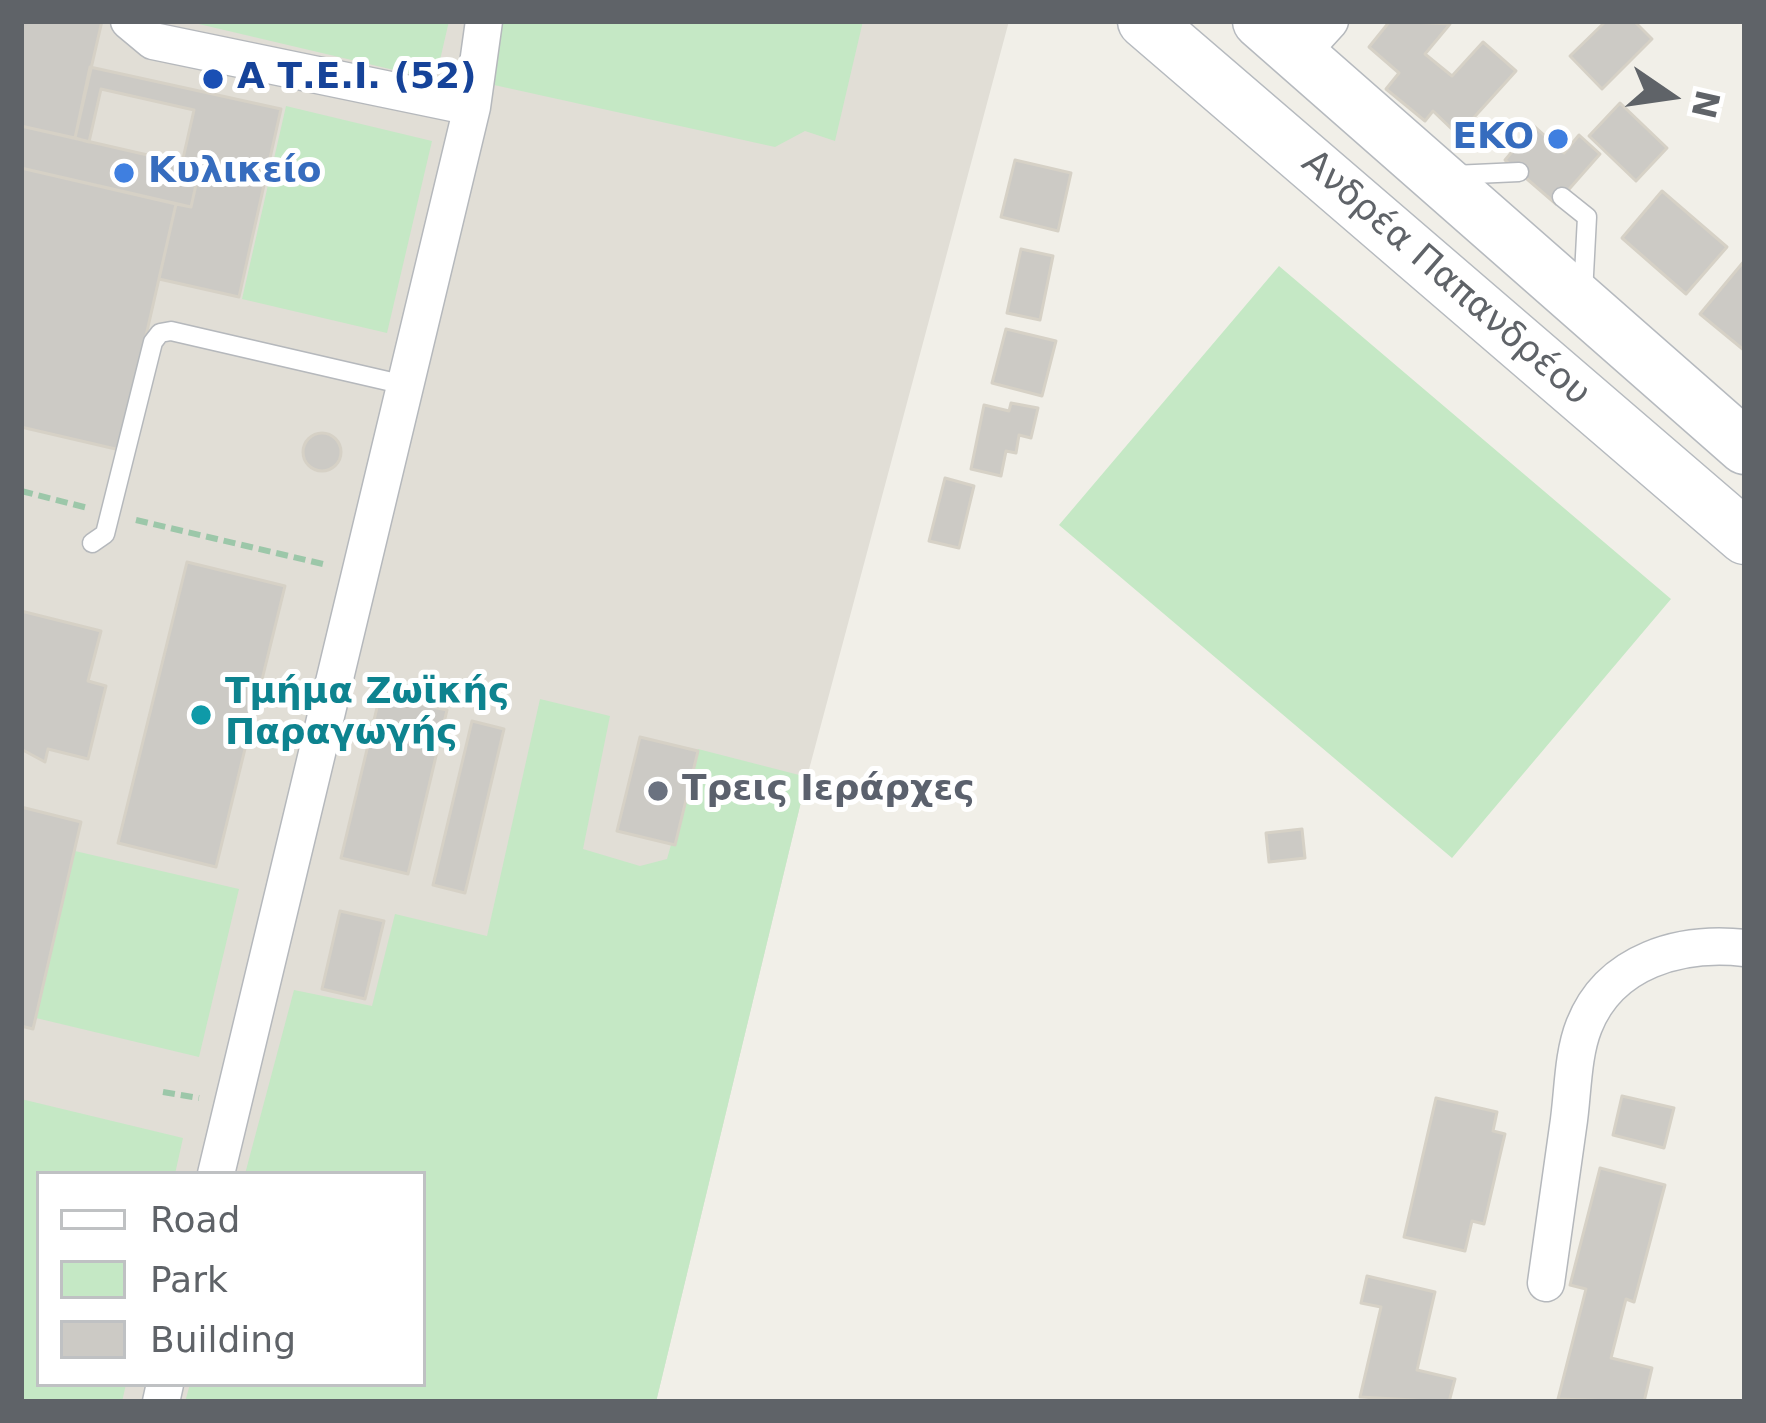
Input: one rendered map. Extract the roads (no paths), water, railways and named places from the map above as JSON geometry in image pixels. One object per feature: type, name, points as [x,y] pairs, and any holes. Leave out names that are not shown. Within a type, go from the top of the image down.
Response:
[{"type":"street","points":[[129,21],[153,41],[472,107]]},
{"type":"street","points":[[217,1171],[472,107],[484,21]]},
{"type":"street","name":"Ανδρέα Παπανδρέου","points":[[1145,21],[1745,537]]},
{"type":"street","name":"Ανδρέα Παπανδρέου","points":[[1296,32],[1436,176],[1745,447]]},
{"type":"street","points":[[1546,1283],[1582,1028],[1604,991],[1632,967],[1705,944],[1745,948]]},
{"type":"lane","points":[[1436,176],[1519,172]]},
{"type":"lane","points":[[1562,197],[1587,217],[1582,304]]},
{"type":"lane","points":[[92,542],[104,538],[153,342],[162,332],[405,386]]},
{"type":"place","name":"Α Τ.Ε.Ι. (52)","points":[[213,79]]},
{"type":"place","name":"EKO","points":[[1558,139]]},
{"type":"place","name":"Κυλικείο","points":[[124,173]]},
{"type":"place","name":"Τμήμα Ζωϊκής Παραγωγής","points":[[201,715]]},
{"type":"place","name":"Τρεις Ιεράρχες","points":[[658,791]]}]
